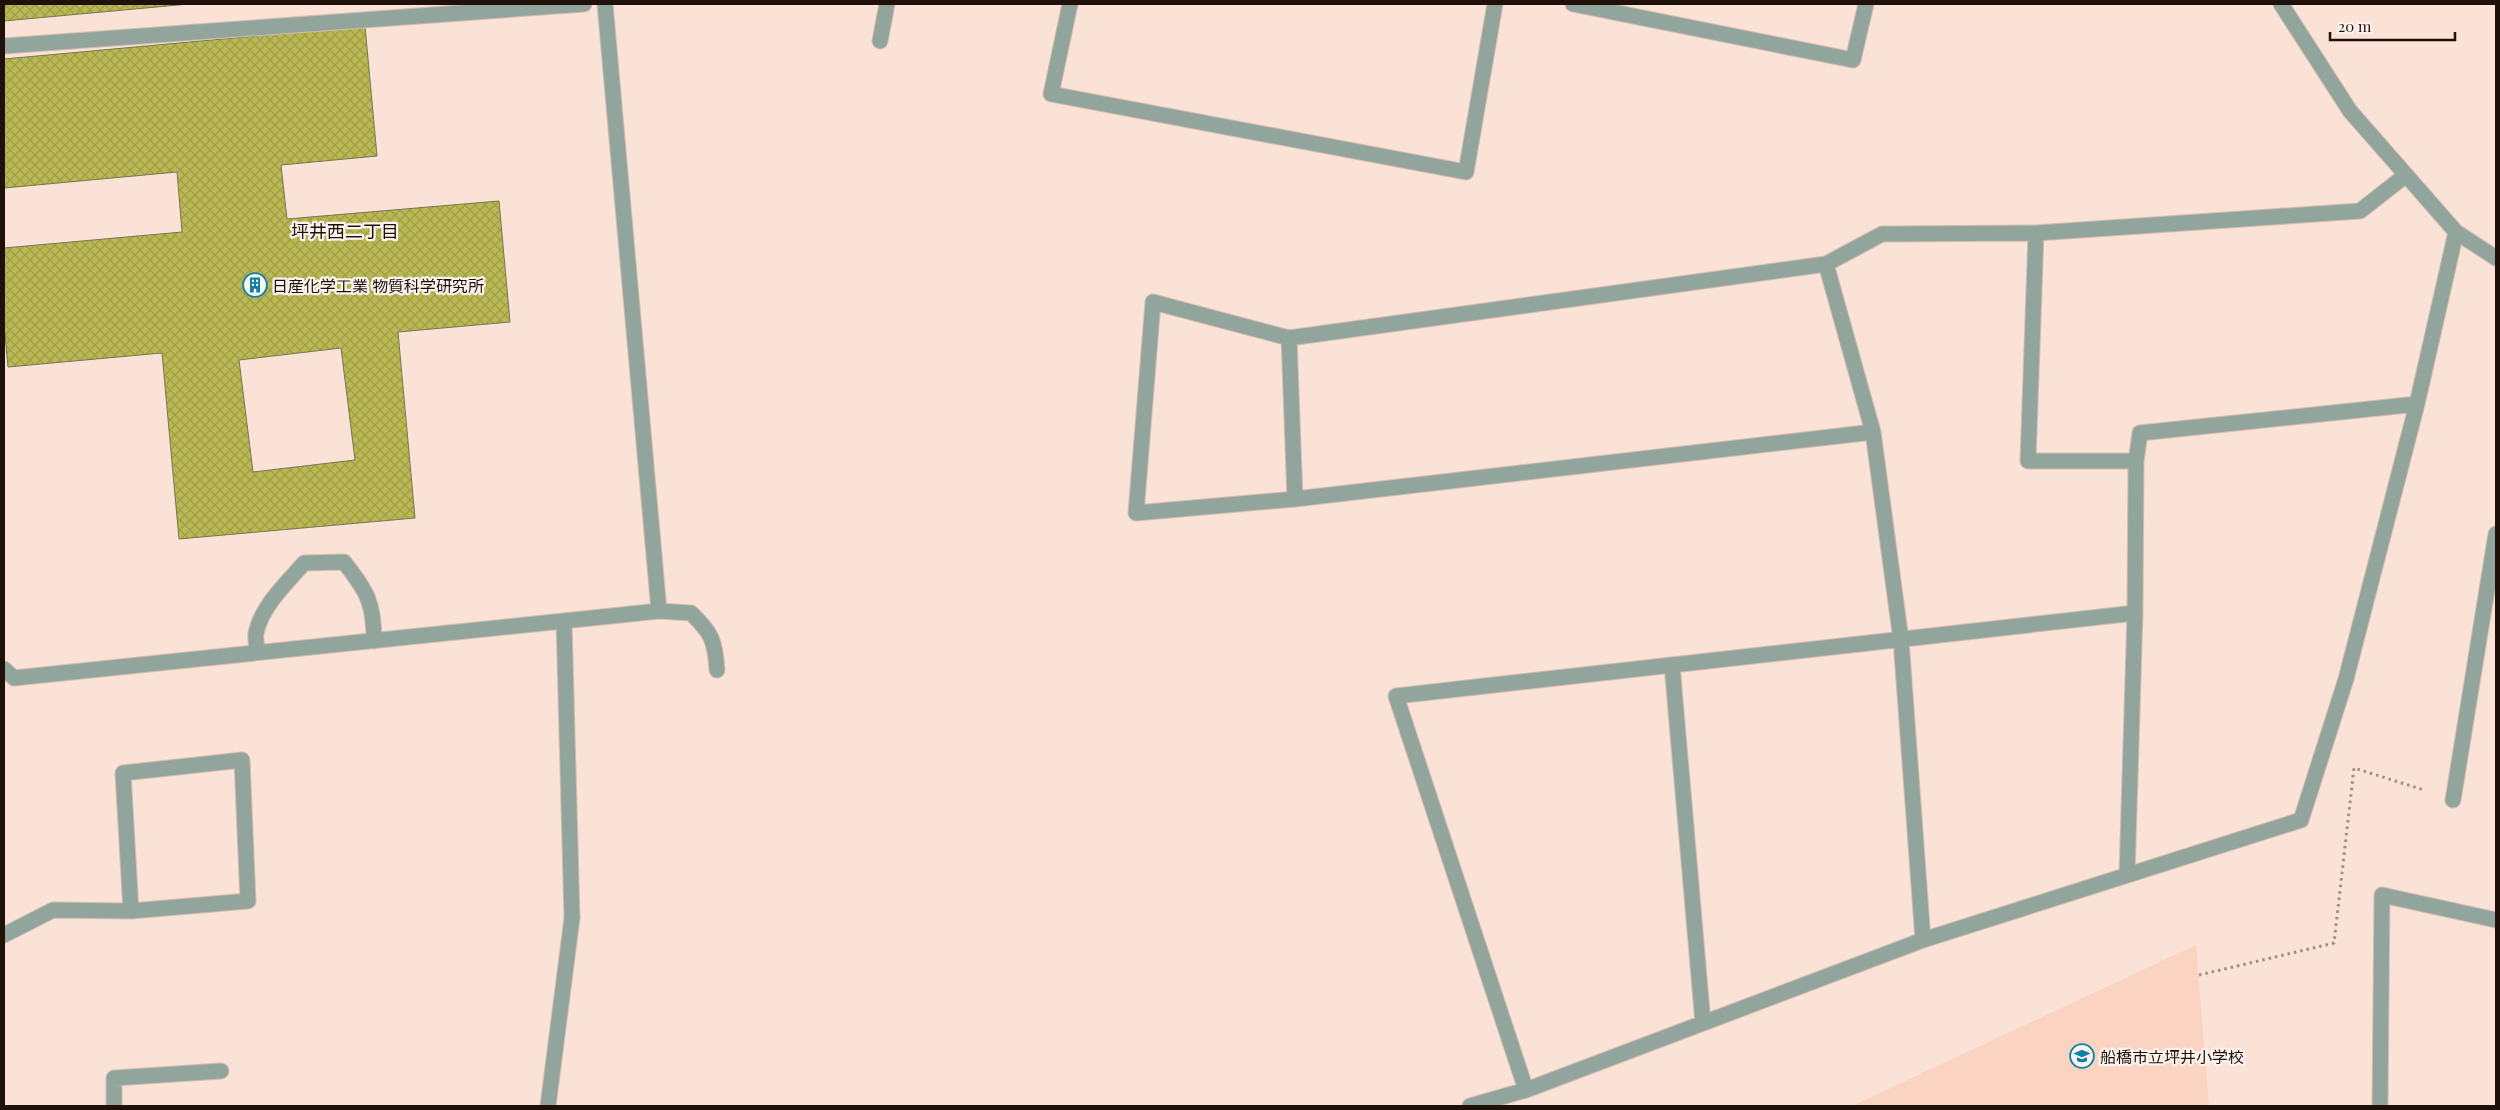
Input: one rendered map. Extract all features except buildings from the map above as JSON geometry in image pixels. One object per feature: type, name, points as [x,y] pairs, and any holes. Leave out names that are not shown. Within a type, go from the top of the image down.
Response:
[{"type":"street","points":[[4,46],[584,4]]},
{"type":"street","points":[[605,4],[659,611]]},
{"type":"street","points":[[880,41],[887,4]]},
{"type":"street","points":[[1070,4],[1051,94],[1466,172],[1495,4]]},
{"type":"street","points":[[1573,4],[1853,60],[1866,4]]},
{"type":"street","points":[[2281,4],[2350,111],[2456,232],[2496,258]]},
{"type":"street","points":[[1873,432],[1295,499],[1136,513],[1153,302],[1289,338],[1826,264],[1882,234],[2036,233],[2360,211],[2406,175]]},
{"type":"street","points":[[1470,1106],[1526,1090],[1923,940],[2301,820],[2346,679],[2417,404],[2456,232]]},
{"type":"street","points":[[2036,233],[2028,461],[2136,460]]},
{"type":"street","points":[[1826,264],[1873,432],[1901,640],[1923,940]]},
{"type":"street","points":[[1289,338],[1295,499]]},
{"type":"street","points":[[2127,876],[2135,613],[2136,460],[2140,433],[2417,404]]},
{"type":"street","points":[[2453,800],[2496,534]]},
{"type":"street","points":[[258,652],[255,634],[264,614],[272,599],[304,563],[344,562],[370,602],[374,620],[374,641]]},
{"type":"street","points":[[4,669],[14,678],[659,611],[691,613],[706,627],[715,643],[717,670]]},
{"type":"street","points":[[1526,1090],[1396,696],[2135,613]]},
{"type":"street","points":[[548,1106],[572,918],[564,621]]},
{"type":"street","points":[[1672,665],[1703,1023]]},
{"type":"street","points":[[4,935],[53,910],[131,911],[248,901],[242,760],[123,773],[131,911]]},
{"type":"street","points":[[2380,1106],[2382,895],[2496,920]]},
{"type":"street","points":[[114,1106],[114,1078],[221,1071]]},
{"type":"path","points":[[2199,975],[2334,942],[2354,768],[2453,800]]},
{"type":"shaded area","name":"船橋市立坪井小学校","points":[[2196,945],[2209,1106],[1852,1106]]},
{"type":"place","name":"日産化学工業 物質科学研究所","points":[[255,285]]},
{"type":"place","name":"船橋市立坪井小学校","points":[[2082,1056]]},
{"type":"district","name":"坪井西二丁目","points":[[345,231]]}]
